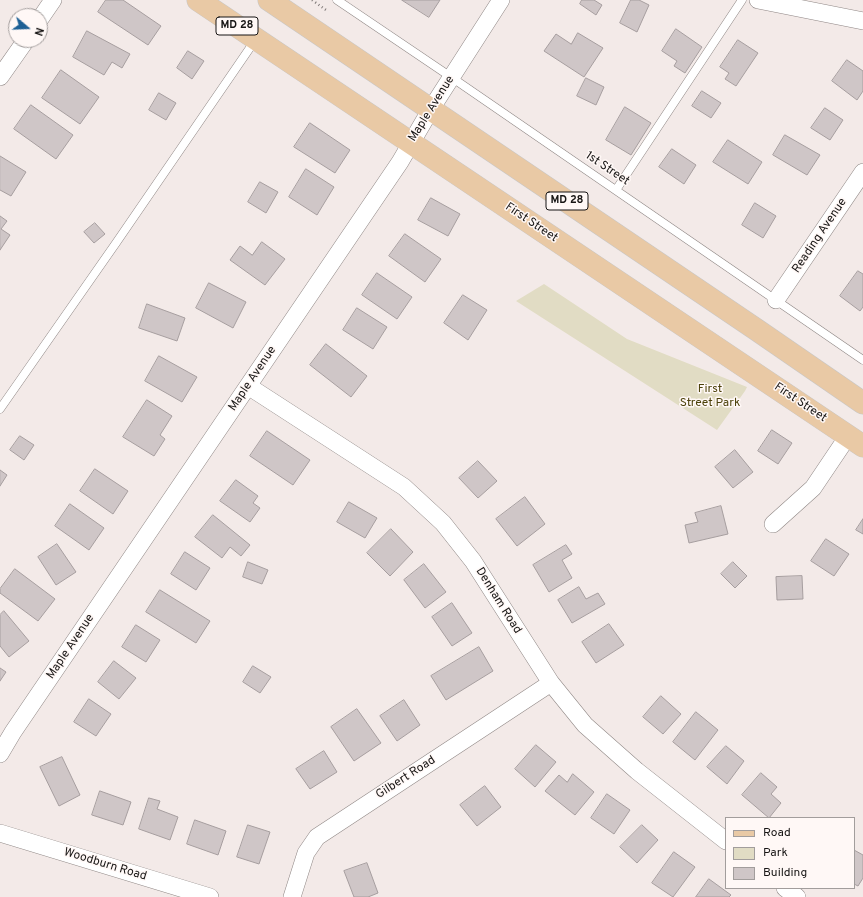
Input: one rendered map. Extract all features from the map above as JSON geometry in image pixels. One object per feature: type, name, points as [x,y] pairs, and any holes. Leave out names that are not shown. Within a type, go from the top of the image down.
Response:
[{"type":"main road","name":"First Street","points":[[198,0],[856,441]]},
{"type":"main road","name":"MD 28","points":[[269,0],[758,330],[863,403]]},
{"type":"street","name":"Maple Avenue","points":[[0,754],[12,732],[400,162],[431,109],[501,0]]},
{"type":"street","points":[[758,0],[863,21]]},
{"type":"street","points":[[0,78],[21,48]]},
{"type":"street","name":"Reading Avenue","points":[[776,300],[863,172]]},
{"type":"street","name":"Denham Road","points":[[248,386],[404,487],[443,523],[473,561],[551,683],[585,725],[637,771],[725,840]]},
{"type":"street","points":[[773,524],[813,488],[856,441]]},
{"type":"street","name":"Gilbert Road","points":[[292,897],[306,853],[317,837],[551,683]]},
{"type":"street","name":"Woodburn Road","points":[[0,833],[210,897]]},
{"type":"street","points":[[786,889],[796,897]]},
{"type":"lane","name":"1st Street","points":[[337,0],[452,77],[863,360]]},
{"type":"lane","points":[[616,190],[742,0]]},
{"type":"lane","points":[[0,409],[256,38]]},
{"type":"green space","name":"First Street Park","points":[[544,284],[627,339],[747,387],[745,391],[717,430],[516,301]]},
{"type":"building","points":[[106,0],[123,0],[161,26],[148,45],[98,12]]},
{"type":"building","points":[[402,0],[440,0],[429,17]]},
{"type":"building","points":[[582,0],[594,0],[602,5],[596,15],[580,4]]},
{"type":"building","points":[[631,0],[639,0],[649,5],[637,32],[620,23]]},
{"type":"building","points":[[676,29],[702,47],[685,73],[674,66],[677,61],[662,51]]},
{"type":"building","points":[[87,31],[130,54],[122,68],[112,62],[104,75],[73,57]]},
{"type":"building","points":[[578,33],[603,48],[584,77],[544,51],[556,34],[571,44]]},
{"type":"building","points":[[738,40],[758,53],[736,86],[725,79],[729,73],[720,67]]},
{"type":"building","points":[[188,51],[204,61],[192,79],[177,68]]},
{"type":"building","points":[[847,60],[863,71],[863,91],[857,100],[832,81]]},
{"type":"building","points":[[61,70],[99,97],[80,124],[42,98]]},
{"type":"building","points":[[586,78],[604,87],[596,105],[577,96]]},
{"type":"building","points":[[702,91],[721,103],[711,118],[692,106]]},
{"type":"building","points":[[159,93],[176,103],[166,120],[149,110]]},
{"type":"building","points":[[31,105],[73,135],[56,159],[14,129]]},
{"type":"building","points":[[625,107],[651,123],[631,155],[606,140]]},
{"type":"building","points":[[825,108],[843,120],[830,140],[811,128]]},
{"type":"building","points":[[310,123],[350,150],[335,173],[294,147]]},
{"type":"building","points":[[785,135],[820,155],[807,175],[773,155]]},
{"type":"building","points":[[728,140],[762,162],[748,184],[713,162]]},
{"type":"building","points":[[672,149],[696,165],[684,184],[659,167]]},
{"type":"building","points":[[0,156],[26,172],[11,196],[0,190]]},
{"type":"building","points":[[306,169],[334,187],[317,215],[289,197]]},
{"type":"building","points":[[260,182],[278,192],[266,213],[248,202]]},
{"type":"building","points":[[431,198],[460,214],[448,236],[418,220]]},
{"type":"building","points":[[755,203],[776,216],[763,238],[742,225]]},
{"type":"building","points":[[0,216],[7,221],[1,229],[10,235],[0,250]]},
{"type":"building","points":[[95,223],[105,234],[94,243],[84,232]]},
{"type":"building","points":[[405,234],[441,259],[425,282],[389,256]]},
{"type":"building","points":[[262,242],[285,259],[265,285],[230,260],[240,246],[252,255]]},
{"type":"building","points":[[858,271],[863,274],[863,307],[860,311],[840,296]]},
{"type":"building","points":[[377,273],[412,297],[397,319],[362,295]]},
{"type":"building","points":[[209,283],[246,302],[233,328],[196,308]]},
{"type":"building","points":[[463,295],[487,310],[468,340],[444,323]]},
{"type":"building","points":[[147,304],[185,318],[177,341],[139,328]]},
{"type":"building","points":[[357,308],[387,327],[373,349],[343,330]]},
{"type":"building","points":[[326,344],[367,376],[351,397],[310,365]]},
{"type":"building","points":[[159,356],[197,377],[182,402],[145,381]]},
{"type":"building","points":[[147,400],[172,416],[160,435],[165,439],[154,456],[123,437]]},
{"type":"building","points":[[772,430],[792,443],[778,464],[758,451]]},
{"type":"building","points":[[267,431],[310,460],[293,485],[250,456]]},
{"type":"building","points":[[20,436],[34,445],[24,460],[10,450]]},
{"type":"building","points":[[735,450],[753,472],[733,488],[715,467]]},
{"type":"building","points":[[478,461],[497,481],[478,498],[459,478]]},
{"type":"building","points":[[95,469],[128,491],[113,514],[80,491]]},
{"type":"building","points":[[0,470],[7,475],[0,486]]},
{"type":"building","points":[[236,480],[258,496],[253,503],[260,508],[250,522],[220,501]]},
{"type":"building","points":[[525,497],[545,524],[517,546],[496,519]]},
{"type":"building","points":[[349,502],[377,518],[365,538],[337,522]]},
{"type":"building","points":[[70,504],[104,528],[89,550],[55,526]]},
{"type":"building","points":[[721,506],[728,534],[689,543],[685,525],[698,522],[695,513]]},
{"type":"building","points":[[213,515],[250,545],[241,556],[230,547],[222,558],[195,537]]},
{"type":"building","points":[[863,519],[863,534],[856,530]]},
{"type":"building","points":[[391,529],[413,552],[390,576],[367,553]]},
{"type":"building","points":[[826,539],[849,554],[834,576],[811,561]]},
{"type":"building","points":[[57,544],[76,572],[56,585],[38,557]]},
{"type":"building","points":[[566,545],[572,554],[562,560],[572,578],[549,592],[533,565]]},
{"type":"building","points":[[185,552],[210,568],[196,590],[171,574]]},
{"type":"building","points":[[248,562],[268,570],[262,584],[243,577]]},
{"type":"building","points":[[733,562],[747,576],[735,588],[721,574]]},
{"type":"building","points":[[424,564],[446,592],[425,608],[404,580]]},
{"type":"building","points":[[15,569],[55,599],[38,621],[0,593],[0,589]]},
{"type":"building","points":[[802,576],[803,599],[777,600],[776,577]]},
{"type":"building","points":[[579,587],[586,599],[598,593],[605,604],[572,623],[558,600]]},
{"type":"building","points":[[160,590],[210,621],[196,643],[146,612]]},
{"type":"building","points":[[452,603],[472,633],[452,646],[432,617]]},
{"type":"building","points":[[4,611],[29,641],[9,657],[0,646],[0,615]]},
{"type":"building","points":[[609,624],[624,645],[596,663],[582,642]]},
{"type":"building","points":[[136,625],[160,640],[146,662],[122,647]]},
{"type":"building","points":[[479,647],[493,671],[446,700],[431,676]]},
{"type":"building","points":[[114,661],[136,678],[119,699],[98,682]]},
{"type":"building","points":[[253,666],[271,677],[260,693],[243,682]]},
{"type":"building","points":[[0,668],[6,672],[0,681]]},
{"type":"building","points":[[661,696],[681,714],[663,734],[643,717]]},
{"type":"building","points":[[89,699],[111,714],[96,736],[74,722]]},
{"type":"building","points":[[404,700],[420,725],[397,741],[380,716]]},
{"type":"building","points":[[357,709],[381,743],[354,761],[331,727]]},
{"type":"building","points":[[696,712],[718,730],[695,760],[673,742]]},
{"type":"building","points":[[536,745],[556,762],[535,787],[515,769]]},
{"type":"building","points":[[726,746],[744,761],[727,784],[707,767]]},
{"type":"building","points":[[324,751],[337,772],[310,789],[296,769]]},
{"type":"building","points":[[62,757],[80,795],[59,806],[40,767]]},
{"type":"building","points":[[761,773],[777,787],[771,794],[781,803],[770,817],[768,817],[742,795]]},
{"type":"building","points":[[573,774],[594,792],[575,815],[545,791],[559,775],[567,782]]},
{"type":"building","points":[[485,786],[501,807],[477,826],[460,805]]},
{"type":"building","points":[[100,791],[131,802],[123,825],[92,815]]},
{"type":"building","points":[[607,794],[630,810],[614,834],[591,818]]},
{"type":"building","points":[[149,798],[160,801],[157,809],[178,817],[170,840],[139,829]]},
{"type":"building","points":[[195,820],[226,831],[218,855],[187,844]]},
{"type":"building","points":[[248,825],[270,832],[259,864],[237,857]]},
{"type":"building","points":[[642,825],[658,840],[637,863],[620,847]]},
{"type":"building","points":[[855,851],[863,855],[863,878],[858,886],[855,884]]},
{"type":"building","points":[[674,852],[695,867],[673,897],[652,883]]},
{"type":"building","points":[[367,863],[378,893],[368,897],[354,897],[344,871]]},
{"type":"building","points":[[709,879],[731,895],[729,897],[696,897]]}]
